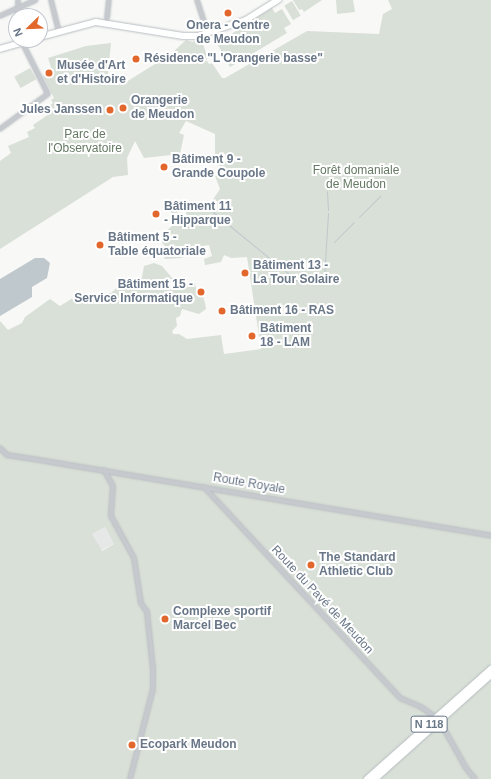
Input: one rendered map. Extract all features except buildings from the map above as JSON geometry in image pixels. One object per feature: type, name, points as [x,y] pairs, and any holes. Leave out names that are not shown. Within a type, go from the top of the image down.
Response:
[{"type":"highway","name":"N 118","points":[[367,779],[491,669]]},
{"type":"highway","name":"N 118","points":[[375,779],[491,675]]},
{"type":"main road","points":[[48,35],[96,22],[184,36],[198,36],[246,20],[278,0]]},
{"type":"street","points":[[17,7],[18,0]]},
{"type":"street","points":[[0,16],[17,7],[36,0]]},
{"type":"street","points":[[51,0],[59,32]]},
{"type":"street","points":[[106,18],[109,0]]},
{"type":"street","points":[[197,0],[208,32]]},
{"type":"street","points":[[0,129],[48,94],[24,48]]},
{"type":"street","name":"Route Royale","points":[[0,448],[4,453],[491,536]]},
{"type":"street","points":[[104,470],[113,486],[111,516],[134,558],[141,603],[147,612],[154,674],[153,689],[130,779]]},
{"type":"street","name":"Route du Pavé de Meudon","points":[[204,487],[400,698],[421,707],[434,716]]},
{"type":"street","points":[[443,727],[466,768],[475,779]]},
{"type":"shaded area","points":[[35,258],[44,258],[50,263],[47,278],[32,287],[32,297],[0,316],[0,279]]},
{"type":"shaded area","points":[[105,527],[114,544],[101,551],[92,534]]},
{"type":"green space","points":[[293,0],[322,0],[304,12],[302,9],[299,10]]},
{"type":"green space","points":[[336,0],[353,0],[355,12],[337,14]]},
{"type":"green space","name":"Forêt domaniale de Meudon","points":[[388,0],[491,0],[491,779],[0,779],[0,321],[8,330],[22,323],[25,317],[50,299],[60,306],[76,296],[111,293],[125,280],[142,277],[144,266],[154,263],[162,266],[178,285],[195,283],[197,294],[202,293],[205,303],[206,309],[199,314],[182,309],[180,316],[176,318],[177,326],[172,331],[173,334],[179,334],[187,339],[221,335],[224,354],[261,349],[247,257],[231,258],[224,255],[221,262],[205,265],[204,259],[212,256],[209,245],[189,248],[182,258],[165,259],[163,255],[166,247],[162,243],[162,235],[173,225],[170,206],[176,205],[179,220],[187,219],[185,204],[194,203],[202,207],[210,204],[220,189],[215,176],[222,168],[215,162],[215,134],[186,121],[179,133],[184,135],[180,154],[144,158],[135,141],[127,158],[128,175],[113,177],[0,249],[0,161],[11,153],[8,146],[29,137],[27,132],[35,128],[33,125],[49,114],[46,108],[53,103],[51,100],[54,98],[43,76],[53,73],[48,58],[86,46],[111,43],[108,74],[113,84],[123,84],[171,54],[186,40],[192,42],[201,39],[208,58],[206,60],[209,64],[212,63],[222,78],[225,78],[307,31],[379,34],[383,14],[392,9]],"holes":[[[105,527],[114,544],[102,551],[92,534]]]},
{"type":"green space","points":[[292,1],[301,16],[293,20],[284,6]]},
{"type":"green space","points":[[272,8],[275,13],[282,9],[291,24],[284,28],[287,33],[230,67],[217,43]]},
{"type":"green space","points":[[30,68],[36,79],[21,88],[14,77]]},
{"type":"waterway","points":[[327,191],[328,210]]},
{"type":"waterway","points":[[359,217],[380,196]]},
{"type":"waterway","points":[[213,212],[301,284]]},
{"type":"waterway","points":[[324,277],[328,213]]},
{"type":"waterway","points":[[334,242],[354,222]]},
{"type":"place","name":"Onera - Centre de Meudon","points":[[228,13]]},
{"type":"place","name":"Résidence \"L'Orangerie basse\"","points":[[136,59]]},
{"type":"place","name":"Musée d'Art et d'Histoire","points":[[49,73]]},
{"type":"place","name":"Orangerie de Meudon","points":[[123,108]]},
{"type":"place","name":"Jules Janssen","points":[[110,110]]},
{"type":"place","name":"Bâtiment 9 - Grande Coupole","points":[[164,167]]},
{"type":"place","name":"Bâtiment 11 - Hipparque","points":[[156,214]]},
{"type":"place","name":"Bâtiment 5 - Table équatoriale","points":[[100,245]]},
{"type":"place","name":"Bâtiment 13 - La Tour Solaire","points":[[245,273]]},
{"type":"place","name":"Bâtiment 15 - Service Informatique","points":[[201,292]]},
{"type":"place","name":"Bâtiment 16 - RAS","points":[[222,311]]},
{"type":"place","name":"Bâtiment 18 - LAM","points":[[252,336]]},
{"type":"place","name":"The Standard Athletic Club","points":[[311,565]]},
{"type":"place","name":"Complexe sportif Marcel Bec","points":[[165,619]]},
{"type":"place","name":"Ecopark Meudon","points":[[132,745]]},
{"type":"park label","name":"Parc de l'Observatoire","points":[[85,142]]}]
